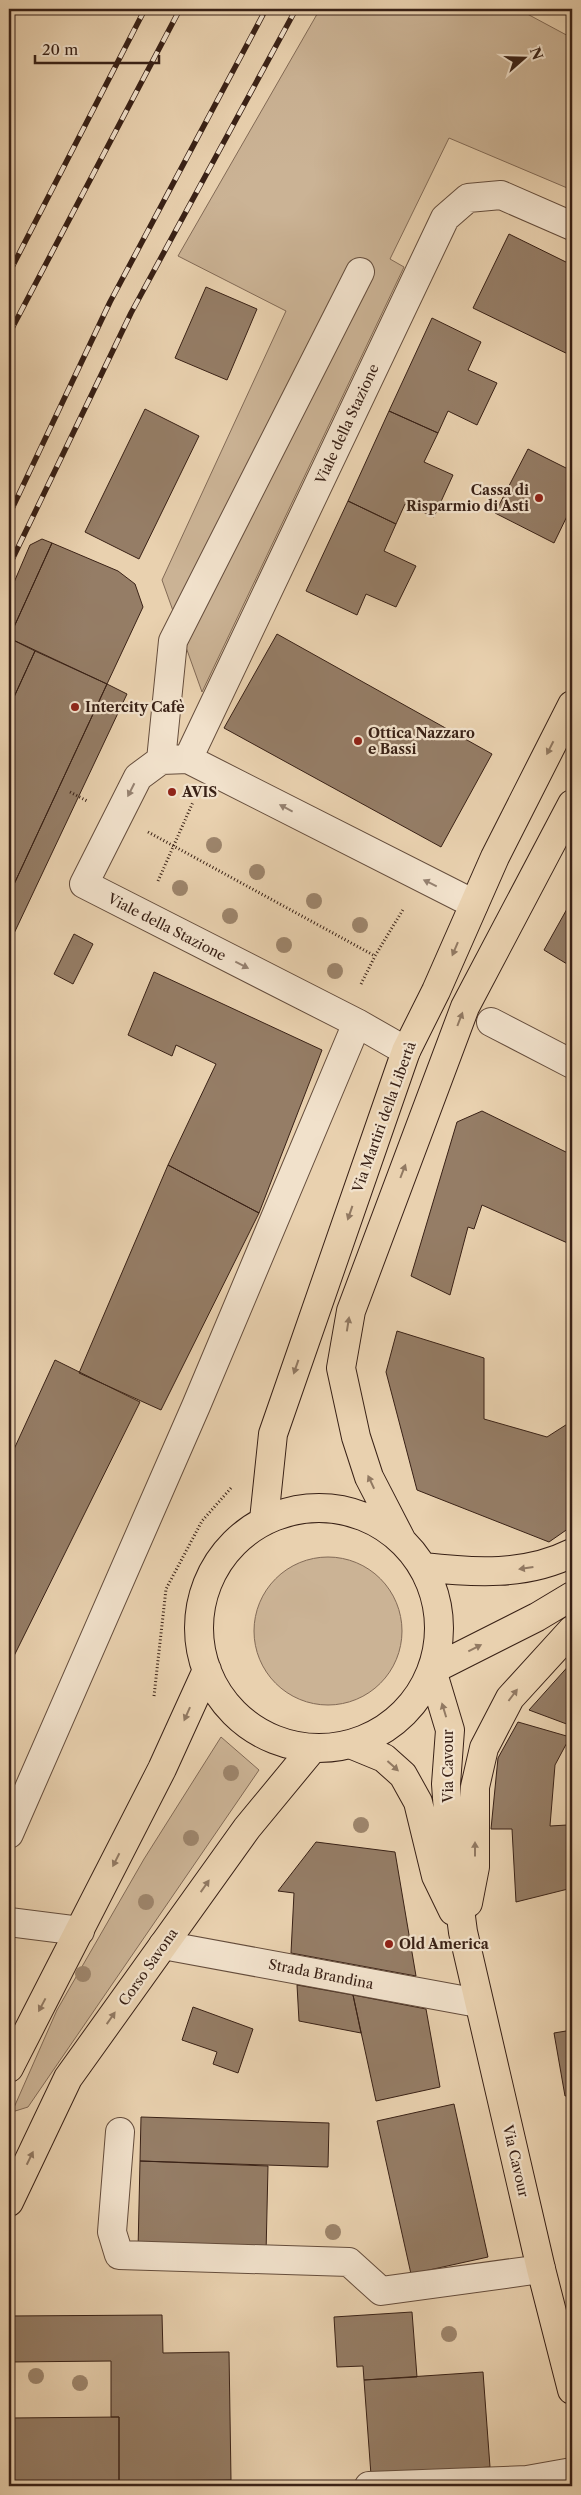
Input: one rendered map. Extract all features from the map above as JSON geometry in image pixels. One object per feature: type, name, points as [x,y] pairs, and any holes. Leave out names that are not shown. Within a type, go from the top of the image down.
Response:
[{"type":"main road","name":"Via Martiri della Libertà","points":[[264,1520],[273,1434],[406,1051],[436,991],[495,857],[572,705]]},
{"type":"main road","points":[[402,1541],[375,1521],[344,1510],[316,1507],[289,1510],[264,1520],[235,1540],[214,1568],[202,1601],[199,1636],[207,1670],[224,1700],[248,1725],[278,1741],[313,1748],[350,1744],[371,1736],[391,1724],[413,1703],[432,1670],[439,1636],[436,1601],[423,1567],[402,1541],[369,1477],[356,1437],[341,1368],[350,1311],[465,1008],[572,804]]},
{"type":"main road","points":[[423,1567],[467,1572],[530,1569],[555,1562],[572,1553]]},
{"type":"main road","points":[[432,1670],[537,1617],[572,1596]]},
{"type":"main road","points":[[463,1932],[475,1867],[475,1788],[484,1748],[510,1698],[572,1630]]},
{"type":"main road","points":[[10,2063],[80,1931],[162,1769],[207,1670]]},
{"type":"main road","name":"Via Cavour","points":[[432,1670],[450,1730],[446,1784],[449,1825],[463,1932],[541,2269],[572,2390]]},
{"type":"main road","name":"Via Cavour","points":[[350,1744],[384,1758],[403,1775],[418,1802],[436,1876],[463,1932]]},
{"type":"main road","name":"Corso Savona","points":[[9,2202],[68,2078],[247,1828],[313,1748]]},
{"type":"street","name":"Viale della Stazione","points":[[188,758],[445,218],[468,198],[501,195],[572,226]]},
{"type":"street","points":[[360,272],[173,641],[161,760],[188,758],[474,904]]},
{"type":"street","name":"Viale della Stazione","points":[[161,760],[138,777],[84,884],[357,1023],[406,1051]]},
{"type":"street","points":[[492,1022],[572,1064]]},
{"type":"street","points":[[9,1834],[196,1406],[357,1023]]},
{"type":"street","points":[[9,1922],[80,1931]]},
{"type":"street","name":"Strada Brandina","points":[[163,1945],[478,2003]]},
{"type":"street","points":[[120,2132],[112,2232],[119,2255],[349,2262],[381,2291],[541,2269]]},
{"type":"street","points":[[369,2486],[527,2480],[572,2472]]},
{"type":"path","points":[[70,792],[118,816],[375,956],[422,878]]},
{"type":"path","points":[[154,888],[196,795]]},
{"type":"path","points":[[154,1701],[166,1589],[202,1521],[233,1486]]},
{"type":"shaded area","points":[[320,9],[518,9],[572,38],[572,190],[449,138],[390,259],[404,267],[202,692],[162,580],[286,311],[178,256]]},
{"type":"shaded area","points":[[328,1557],[356,1563],[380,1579],[396,1603],[402,1631],[396,1659],[380,1683],[356,1699],[328,1705],[300,1699],[276,1683],[260,1659],[254,1631],[260,1603],[276,1579],[300,1563]]},
{"type":"shaded area","points":[[221,1737],[259,1770],[28,2107],[12,2112],[57,2010],[144,1859]]},
{"type":"building","points":[[509,234],[572,265],[572,356],[473,308]]},
{"type":"building","points":[[206,287],[257,309],[227,380],[175,358]]},
{"type":"building","points":[[432,318],[481,342],[468,370],[497,383],[477,425],[448,411],[438,433],[389,411]]},
{"type":"building","points":[[145,409],[199,436],[139,559],[85,532]]},
{"type":"building","points":[[389,411],[438,433],[424,462],[453,475],[434,517],[405,504],[396,524],[348,501]]},
{"type":"building","points":[[528,449],[572,471],[572,506],[554,543],[495,513]]},
{"type":"building","points":[[348,501],[396,524],[384,551],[416,566],[396,607],[366,594],[357,615],[306,591]]},
{"type":"building","points":[[42,539],[52,543],[9,638],[9,594],[30,545]]},
{"type":"building","points":[[52,543],[118,571],[135,584],[143,607],[107,684],[9,638]]},
{"type":"building","name":"Ottica Nazzaro e Bassi","points":[[277,634],[492,754],[441,847],[224,728]]},
{"type":"building","points":[[9,638],[35,651],[9,708]]},
{"type":"building","points":[[35,651],[107,684],[9,895],[9,708]]},
{"type":"building","points":[[107,684],[127,694],[9,944],[9,895]]},
{"type":"building","points":[[572,900],[572,967],[544,950]]},
{"type":"building","points":[[74,934],[93,944],[73,984],[54,974]]},
{"type":"building","points":[[154,972],[322,1050],[259,1213],[168,1165],[216,1064],[176,1045],[172,1056],[128,1035]]},
{"type":"building","points":[[482,1111],[572,1155],[572,1245],[482,1205],[474,1229],[468,1227],[450,1295],[411,1276],[457,1122]]},
{"type":"building","points":[[168,1165],[259,1213],[161,1410],[79,1373]]},
{"type":"building","points":[[397,1331],[484,1358],[484,1419],[547,1437],[572,1421],[572,1526],[549,1542],[417,1490],[386,1372]]},
{"type":"building","points":[[55,1360],[140,1402],[9,1666],[9,1460]]},
{"type":"building","points":[[572,1662],[572,1726],[529,1710]]},
{"type":"building","points":[[518,1722],[570,1737],[555,1765],[550,1826],[567,1825],[572,1860],[572,1888],[516,1902],[512,1829],[491,1829],[498,1758]]},
{"type":"building","points":[[316,1842],[395,1852],[416,1976],[291,1953],[294,1893],[278,1891]]},
{"type":"building","points":[[297,1985],[353,1995],[361,2033],[299,2021]]},
{"type":"building","points":[[353,1995],[426,2009],[440,2087],[376,2101]]},
{"type":"building","points":[[193,2007],[253,2029],[238,2073],[213,2064],[217,2052],[182,2040]]},
{"type":"building","points":[[572,2030],[572,2095],[565,2096],[554,2033]]},
{"type":"building","points":[[454,2104],[488,2257],[411,2274],[377,2121]]},
{"type":"building","points":[[141,2117],[329,2123],[328,2167],[140,2161]]},
{"type":"building","points":[[140,2161],[268,2166],[266,2254],[138,2250]]},
{"type":"building","points":[[412,2312],[417,2377],[364,2380],[363,2366],[337,2367],[334,2317]]},
{"type":"building","points":[[162,2315],[163,2353],[229,2352],[231,2480],[119,2481],[119,2417],[111,2417],[111,2361],[9,2362],[9,2316]]},
{"type":"building","points":[[483,2372],[490,2467],[371,2475],[364,2380]]},
{"type":"building","points":[[119,2417],[119,2481],[13,2482],[12,2418]]},
{"type":"railway","points":[[9,273],[145,9]]},
{"type":"railway","points":[[9,334],[180,9]]},
{"type":"railway","points":[[9,515],[110,302],[266,9]]},
{"type":"railway","points":[[9,566],[131,313],[296,9]]},
{"type":"place","name":"Cassa di Risparmio di Asti","points":[[539,498]]},
{"type":"place","name":"Intercity Cafè","points":[[75,707]]},
{"type":"place","name":"Ottica Nazzaro e Bassi","points":[[358,741]]},
{"type":"place","name":"AVIS","points":[[172,792]]},
{"type":"place","name":"Old America","points":[[389,1944]]}]
